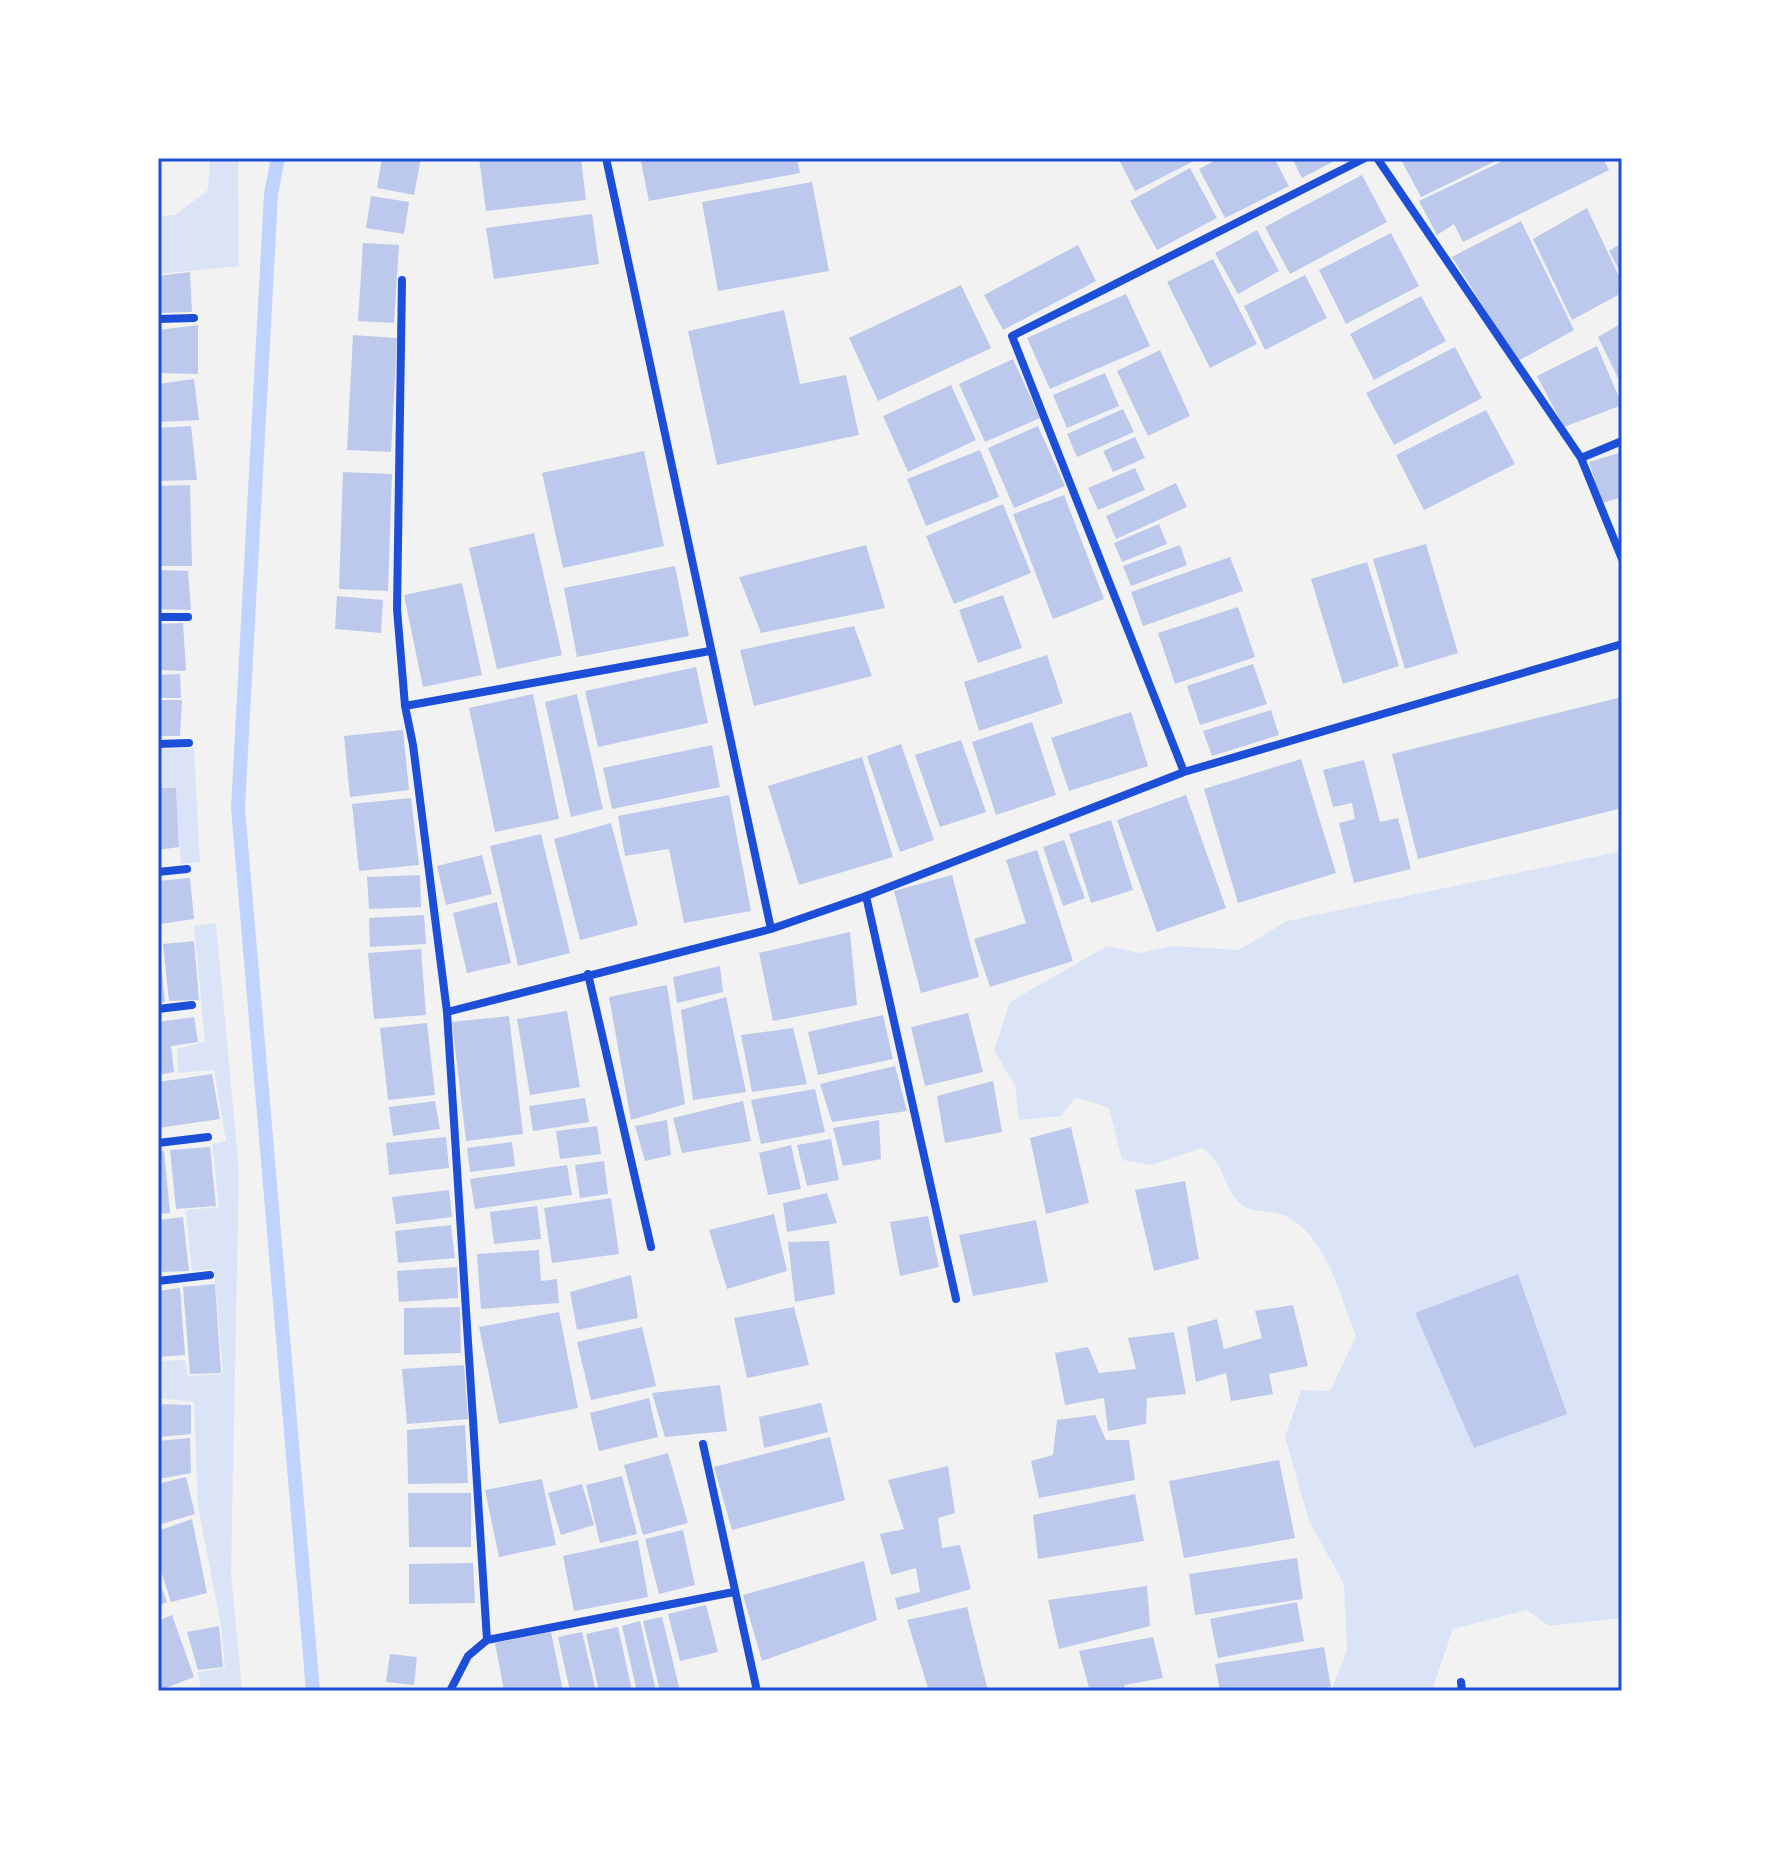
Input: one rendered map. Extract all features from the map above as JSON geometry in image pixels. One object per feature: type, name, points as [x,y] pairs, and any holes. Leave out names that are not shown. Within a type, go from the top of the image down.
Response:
[{"type":"street","points":[[606,158],[771,929]]},
{"type":"street","points":[[1184,772],[1012,336],[1365,158]]},
{"type":"street","points":[[1377,158],[1581,458],[1622,559]]},
{"type":"street","points":[[402,280],[397,609],[405,706],[413,745],[447,1012],[487,1640]]},
{"type":"street","points":[[158,319],[194,318]]},
{"type":"street","points":[[1581,458],[1622,441]]},
{"type":"street","points":[[158,617],[188,617]]},
{"type":"street","points":[[447,1012],[771,929],[866,896],[1184,772],[1622,644]]},
{"type":"street","points":[[405,706],[710,651]]},
{"type":"street","points":[[158,744],[189,743]]},
{"type":"street","points":[[158,872],[187,869]]},
{"type":"street","points":[[866,896],[956,1299]]},
{"type":"street","points":[[588,974],[651,1247]]},
{"type":"street","points":[[158,1009],[192,1005]]},
{"type":"street","points":[[158,1143],[208,1137]]},
{"type":"street","points":[[158,1281],[210,1275]]},
{"type":"street","points":[[703,1444],[757,1691]]},
{"type":"street","points":[[450,1691],[468,1656],[487,1640],[734,1592]]},
{"type":"shaded area","points":[[210,158],[238,158],[239,266],[158,274],[158,216],[175,215],[208,190]]},
{"type":"shaded area","points":[[194,748],[200,862],[181,864],[176,788],[158,788],[158,749]]},
{"type":"shaded area","points":[[1622,851],[1622,1618],[1549,1626],[1527,1610],[1453,1629],[1432,1691],[1331,1691],[1347,1650],[1344,1584],[1309,1521],[1285,1437],[1301,1390],[1330,1391],[1356,1336],[1330,1269],[1312,1238],[1300,1226],[1286,1216],[1240,1204],[1215,1160],[1202,1148],[1151,1165],[1122,1160],[1109,1108],[1076,1097],[1061,1116],[1019,1120],[1015,1085],[994,1051],[1010,1002],[1107,946],[1139,953],[1173,946],[1239,950],[1287,921]]},
{"type":"shaded area","points":[[216,923],[239,1171],[231,1573],[242,1691],[201,1691],[198,1672],[225,1668],[221,1625],[198,1507],[194,1402],[158,1398],[158,1361],[185,1360],[188,1376],[223,1374],[214,1269],[192,1271],[186,1210],[219,1207],[212,1144],[226,1141],[214,1070],[178,1073],[177,1049],[205,1042],[194,926]]},
{"type":"building","points":[[382,158],[421,158],[414,195],[377,188]]},
{"type":"building","points":[[479,158],[581,158],[586,200],[486,211]]},
{"type":"building","points":[[661,158],[797,158],[800,173],[649,201],[641,162]]},
{"type":"building","points":[[1118,158],[1200,158],[1135,191]]},
{"type":"building","points":[[1220,158],[1274,158],[1289,186],[1225,218],[1199,169]]},
{"type":"building","points":[[1292,158],[1340,158],[1302,178]]},
{"type":"building","points":[[1400,158],[1502,158],[1421,197]]},
{"type":"building","points":[[1509,158],[1603,158],[1609,170],[1463,242],[1454,224],[1437,235],[1419,201]]},
{"type":"building","points":[[1190,168],[1217,218],[1157,250],[1130,201]]},
{"type":"building","points":[[1362,175],[1387,222],[1290,274],[1265,227]]},
{"type":"building","points":[[812,182],[829,271],[718,291],[702,202]]},
{"type":"building","points":[[371,196],[409,202],[404,234],[366,228]]},
{"type":"building","points":[[1587,208],[1622,283],[1622,293],[1572,320],[1533,239]]},
{"type":"building","points":[[592,214],[599,264],[494,279],[486,228]]},
{"type":"building","points":[[1521,221],[1574,330],[1518,361],[1452,257]]},
{"type":"building","points":[[1257,230],[1279,271],[1238,294],[1215,253]]},
{"type":"building","points":[[1391,233],[1419,286],[1346,324],[1319,270]]},
{"type":"building","points":[[363,243],[399,245],[394,323],[358,321]]},
{"type":"building","points":[[1622,243],[1622,275],[1609,251]]},
{"type":"building","points":[[1078,245],[1096,281],[1003,330],[984,295]]},
{"type":"building","points":[[1213,259],[1257,344],[1210,368],[1167,282]]},
{"type":"building","points":[[190,272],[192,312],[158,313],[158,276]]},
{"type":"building","points":[[1305,275],[1327,318],[1265,350],[1244,306]]},
{"type":"building","points":[[961,285],[991,348],[878,401],[849,338]]},
{"type":"building","points":[[1126,294],[1150,346],[1050,389],[1027,338]]},
{"type":"building","points":[[1421,296],[1446,341],[1374,380],[1350,334]]},
{"type":"building","points":[[784,310],[800,384],[846,375],[859,435],[717,465],[688,331]]},
{"type":"building","points":[[1622,323],[1622,377],[1618,378],[1598,337]]},
{"type":"building","points":[[198,325],[198,374],[158,373],[158,330]]},
{"type":"building","points":[[353,335],[397,338],[391,452],[347,450]]},
{"type":"building","points":[[1597,346],[1622,405],[1564,427],[1537,376]]},
{"type":"building","points":[[1455,347],[1482,398],[1394,445],[1366,393]]},
{"type":"building","points":[[1160,350],[1190,416],[1148,436],[1117,371]]},
{"type":"building","points":[[1013,359],[1040,418],[985,442],[959,384]]},
{"type":"building","points":[[1105,373],[1119,406],[1067,428],[1053,395]]},
{"type":"building","points":[[194,379],[199,420],[158,422],[158,384]]},
{"type":"building","points":[[951,385],[976,440],[908,472],[883,416]]},
{"type":"building","points":[[1123,409],[1134,432],[1077,457],[1067,434]]},
{"type":"building","points":[[1486,410],[1515,464],[1424,510],[1396,455]]},
{"type":"building","points":[[191,426],[197,480],[158,481],[158,428]]},
{"type":"building","points":[[1038,426],[1065,486],[1014,508],[988,448]]},
{"type":"building","points":[[1135,437],[1145,458],[1113,472],[1103,451]]},
{"type":"building","points":[[980,450],[999,497],[926,526],[907,479]]},
{"type":"building","points":[[644,451],[664,546],[563,568],[542,473]]},
{"type":"building","points":[[1622,452],[1622,497],[1602,503],[1589,462]]},
{"type":"building","points":[[1135,468],[1145,490],[1098,510],[1088,488]]},
{"type":"building","points":[[343,472],[392,474],[388,591],[339,589]]},
{"type":"building","points":[[1176,483],[1187,507],[1116,539],[1106,516]]},
{"type":"building","points":[[190,485],[192,566],[158,566],[158,486]]},
{"type":"building","points":[[1064,495],[1104,599],[1053,619],[1013,514]]},
{"type":"building","points":[[1003,504],[1031,573],[954,604],[926,536]]},
{"type":"building","points":[[1159,524],[1167,544],[1122,562],[1114,543]]},
{"type":"building","points":[[534,533],[562,655],[497,669],[469,548]]},
{"type":"building","points":[[1426,544],[1458,653],[1405,669],[1373,559]]},
{"type":"building","points":[[866,545],[885,608],[761,633],[739,577]]},
{"type":"building","points":[[1180,545],[1187,565],[1131,586],[1123,566]]},
{"type":"building","points":[[1230,557],[1243,591],[1143,626],[1131,592]]},
{"type":"building","points":[[1367,562],[1399,666],[1343,684],[1311,579]]},
{"type":"building","points":[[675,566],[689,636],[577,657],[564,588]]},
{"type":"building","points":[[158,570],[188,571],[191,610],[158,609]]},
{"type":"building","points":[[462,583],[482,675],[423,687],[404,595]]},
{"type":"building","points":[[1003,595],[1022,648],[978,663],[959,610]]},
{"type":"building","points":[[337,596],[383,600],[381,633],[335,629]]},
{"type":"building","points":[[1238,607],[1255,657],[1175,684],[1158,633]]},
{"type":"building","points":[[183,623],[186,671],[158,670],[158,624]]},
{"type":"building","points":[[854,626],[872,676],[754,706],[740,650]]},
{"type":"building","points":[[1047,655],[1063,703],[979,731],[964,682]]},
{"type":"building","points":[[1253,664],[1267,704],[1200,725],[1187,686]]},
{"type":"building","points":[[696,667],[708,723],[598,747],[585,691]]},
{"type":"building","points":[[180,674],[181,698],[158,698],[158,675]]},
{"type":"building","points":[[533,694],[559,819],[495,832],[469,708]]},
{"type":"building","points":[[577,694],[603,809],[571,817],[545,702]]},
{"type":"building","points":[[1622,697],[1622,808],[1418,859],[1392,754]]},
{"type":"building","points":[[158,700],[182,700],[180,736],[158,736]]},
{"type":"building","points":[[1271,710],[1279,735],[1212,756],[1203,731]]},
{"type":"building","points":[[1131,712],[1148,766],[1069,791],[1051,738]]},
{"type":"building","points":[[1032,722],[1056,795],[996,815],[972,742]]},
{"type":"building","points":[[403,730],[409,790],[350,797],[344,736]]},
{"type":"building","points":[[961,740],[986,812],[940,827],[915,755]]},
{"type":"building","points":[[901,744],[934,840],[900,852],[867,756]]},
{"type":"building","points":[[712,745],[720,787],[612,809],[603,768]]},
{"type":"building","points":[[862,757],[893,857],[799,885],[768,786]]},
{"type":"building","points":[[1301,759],[1336,873],[1238,903],[1204,789]]},
{"type":"building","points":[[1364,760],[1380,822],[1398,818],[1411,869],[1354,883],[1339,823],[1355,819],[1352,803],[1333,807],[1323,770]]},
{"type":"building","points":[[158,788],[176,788],[179,847],[158,850]]},
{"type":"building","points":[[729,795],[751,911],[684,923],[669,849],[625,856],[618,816]]},
{"type":"building","points":[[1186,795],[1226,908],[1157,932],[1117,820]]},
{"type":"building","points":[[411,798],[419,865],[359,871],[352,804]]},
{"type":"building","points":[[1111,820],[1133,890],[1091,903],[1069,834]]},
{"type":"building","points":[[611,823],[638,925],[580,940],[554,839]]},
{"type":"building","points":[[541,834],[570,953],[518,966],[490,846]]},
{"type":"building","points":[[1064,840],[1085,898],[1063,906],[1043,847]]},
{"type":"building","points":[[1037,850],[1073,961],[990,987],[974,939],[1026,923],[1006,860]]},
{"type":"building","points":[[482,855],[492,894],[446,905],[437,866]]},
{"type":"building","points":[[420,875],[421,907],[369,909],[367,877]]},
{"type":"building","points":[[952,875],[979,977],[921,993],[894,891]]},
{"type":"building","points":[[190,878],[194,919],[161,924],[158,881]]},
{"type":"building","points":[[497,902],[511,963],[467,973],[453,913]]},
{"type":"building","points":[[424,915],[426,944],[370,947],[369,918]]},
{"type":"building","points":[[850,932],[857,1005],[773,1021],[759,953]]},
{"type":"building","points":[[194,941],[199,1000],[169,1001],[163,944]]},
{"type":"building","points":[[421,949],[426,1015],[374,1019],[368,953]]},
{"type":"building","points":[[158,955],[165,1002],[158,1003]]},
{"type":"building","points":[[720,966],[723,992],[677,1003],[673,977]]},
{"type":"building","points":[[667,985],[685,1104],[631,1120],[609,997]]},
{"type":"building","points":[[726,997],[746,1092],[693,1100],[681,1010]]},
{"type":"building","points":[[567,1011],[580,1087],[530,1095],[517,1019]]},
{"type":"building","points":[[968,1013],[983,1072],[925,1086],[911,1027]]},
{"type":"building","points":[[883,1015],[893,1059],[818,1075],[808,1032]]},
{"type":"building","points":[[509,1016],[523,1134],[466,1141],[452,1022]]},
{"type":"building","points":[[194,1017],[198,1042],[171,1046],[174,1072],[158,1075],[158,1022]]},
{"type":"building","points":[[427,1023],[435,1095],[388,1100],[380,1028]]},
{"type":"building","points":[[793,1028],[807,1084],[752,1092],[741,1035]]},
{"type":"building","points":[[895,1066],[907,1111],[832,1122],[820,1084]]},
{"type":"building","points":[[212,1074],[220,1119],[158,1128],[158,1082]]},
{"type":"building","points":[[993,1081],[1002,1132],[945,1143],[937,1096]]},
{"type":"building","points":[[815,1089],[825,1132],[761,1144],[751,1100]]},
{"type":"building","points":[[585,1098],[589,1122],[533,1131],[529,1106]]},
{"type":"building","points":[[435,1101],[440,1129],[393,1136],[389,1107]]},
{"type":"building","points":[[743,1101],[751,1141],[682,1153],[673,1118]]},
{"type":"building","points":[[667,1120],[671,1155],[645,1161],[635,1126]]},
{"type":"building","points":[[879,1120],[881,1159],[843,1166],[833,1128]]},
{"type":"building","points":[[597,1126],[601,1154],[560,1159],[556,1131]]},
{"type":"building","points":[[1071,1127],[1089,1203],[1046,1214],[1030,1138]]},
{"type":"building","points":[[446,1137],[449,1168],[389,1175],[386,1143]]},
{"type":"building","points":[[831,1139],[839,1180],[807,1186],[797,1145]]},
{"type":"building","points":[[512,1142],[515,1166],[470,1172],[467,1148]]},
{"type":"building","points":[[791,1145],[801,1189],[768,1195],[759,1153]]},
{"type":"building","points":[[210,1147],[216,1206],[176,1209],[170,1150]]},
{"type":"building","points":[[158,1151],[164,1151],[170,1213],[158,1214]]},
{"type":"building","points":[[604,1161],[608,1194],[580,1198],[575,1165]]},
{"type":"building","points":[[567,1165],[572,1195],[475,1209],[470,1179]]},
{"type":"building","points":[[1185,1181],[1199,1259],[1154,1271],[1135,1190]]},
{"type":"building","points":[[449,1190],[452,1217],[396,1224],[392,1197]]},
{"type":"building","points":[[827,1193],[837,1223],[787,1232],[783,1203]]},
{"type":"building","points":[[611,1198],[619,1254],[552,1263],[544,1208]]},
{"type":"building","points":[[537,1206],[541,1239],[494,1244],[490,1212]]},
{"type":"building","points":[[774,1214],[787,1271],[727,1289],[709,1230]]},
{"type":"building","points":[[928,1216],[939,1267],[900,1276],[890,1222]]},
{"type":"building","points":[[183,1217],[189,1271],[162,1272],[158,1220]]},
{"type":"building","points":[[1036,1220],[1048,1282],[973,1296],[959,1235]]},
{"type":"building","points":[[451,1225],[455,1258],[398,1263],[395,1231]]},
{"type":"building","points":[[829,1241],[835,1294],[795,1302],[788,1242]]},
{"type":"building","points":[[539,1250],[541,1281],[557,1279],[559,1303],[481,1309],[477,1254]]},
{"type":"building","points":[[457,1267],[458,1298],[399,1302],[397,1271]]},
{"type":"building","points":[[1518,1274],[1567,1414],[1474,1448],[1415,1313]]},
{"type":"building","points":[[631,1275],[638,1318],[577,1330],[570,1292]]},
{"type":"building","points":[[215,1284],[221,1373],[190,1374],[183,1287]]},
{"type":"building","points":[[180,1288],[185,1355],[158,1357],[158,1291]]},
{"type":"building","points":[[1293,1305],[1308,1366],[1269,1374],[1273,1394],[1231,1401],[1226,1373],[1196,1382],[1187,1327],[1217,1319],[1224,1349],[1262,1338],[1255,1311]]},
{"type":"building","points":[[460,1307],[461,1353],[404,1355],[404,1308]]},
{"type":"building","points":[[794,1307],[809,1365],[747,1378],[734,1318]]},
{"type":"building","points":[[559,1312],[578,1408],[499,1424],[479,1327]]},
{"type":"building","points":[[642,1327],[656,1386],[591,1400],[577,1342]]},
{"type":"building","points":[[1174,1332],[1186,1394],[1147,1398],[1146,1424],[1108,1431],[1104,1398],[1065,1405],[1055,1353],[1088,1347],[1099,1373],[1136,1369],[1128,1338]]},
{"type":"building","points":[[464,1365],[468,1419],[407,1424],[402,1369]]},
{"type":"building","points":[[720,1385],[727,1431],[665,1437],[652,1393]]},
{"type":"building","points":[[649,1398],[658,1437],[599,1451],[590,1413]]},
{"type":"building","points":[[821,1403],[828,1432],[764,1448],[759,1417]]},
{"type":"building","points":[[158,1404],[191,1405],[191,1434],[158,1437]]},
{"type":"building","points":[[1095,1415],[1106,1440],[1129,1440],[1135,1480],[1039,1498],[1031,1461],[1053,1455],[1057,1420]]},
{"type":"building","points":[[465,1425],[468,1483],[408,1484],[407,1430]]},
{"type":"building","points":[[830,1437],[845,1500],[732,1530],[714,1467]]},
{"type":"building","points":[[190,1438],[191,1473],[158,1479],[158,1441]]},
{"type":"building","points":[[668,1453],[688,1523],[643,1535],[624,1465]]},
{"type":"building","points":[[1279,1460],[1295,1538],[1184,1558],[1169,1481]]},
{"type":"building","points":[[948,1466],[955,1513],[938,1518],[942,1548],[960,1545],[971,1589],[898,1610],[895,1598],[920,1592],[916,1568],[891,1575],[880,1534],[904,1529],[888,1480]]},
{"type":"building","points":[[622,1476],[637,1534],[600,1543],[586,1485]]},
{"type":"building","points":[[186,1477],[195,1514],[158,1525],[158,1484]]},
{"type":"building","points":[[542,1479],[556,1545],[499,1557],[485,1490]]},
{"type":"building","points":[[582,1484],[594,1525],[561,1535],[548,1493]]},
{"type":"building","points":[[408,1493],[471,1493],[471,1547],[409,1547]]},
{"type":"building","points":[[1135,1494],[1144,1541],[1038,1559],[1033,1515]]},
{"type":"building","points":[[192,1519],[207,1593],[171,1602],[158,1562],[158,1531]]},
{"type":"building","points":[[683,1530],[695,1585],[659,1594],[645,1539]]},
{"type":"building","points":[[638,1540],[648,1597],[574,1611],[563,1556]]},
{"type":"building","points":[[1297,1558],[1303,1599],[1195,1615],[1189,1574]]},
{"type":"building","points":[[864,1561],[877,1620],[762,1661],[743,1595]]},
{"type":"building","points":[[473,1563],[475,1603],[409,1604],[409,1564]]},
{"type":"building","points":[[158,1579],[167,1602],[158,1606]]},
{"type":"building","points":[[1147,1586],[1150,1626],[1059,1649],[1048,1600]]},
{"type":"building","points":[[1297,1602],[1304,1641],[1218,1658],[1210,1619]]},
{"type":"building","points":[[706,1605],[718,1652],[680,1661],[668,1614]]},
{"type":"building","points":[[967,1607],[988,1691],[929,1691],[907,1620]]},
{"type":"building","points":[[172,1615],[194,1677],[158,1691],[158,1621]]},
{"type":"building","points":[[662,1617],[680,1691],[660,1691],[643,1621]]},
{"type":"building","points":[[640,1621],[656,1691],[637,1691],[622,1626]]},
{"type":"building","points":[[219,1626],[223,1667],[198,1670],[187,1632]]},
{"type":"building","points":[[618,1627],[632,1691],[599,1691],[586,1634]]},
{"type":"building","points":[[551,1632],[563,1691],[504,1691],[495,1643]]},
{"type":"building","points":[[582,1632],[596,1691],[570,1691],[558,1637]]},
{"type":"building","points":[[1153,1637],[1163,1678],[1124,1685],[1126,1691],[1083,1691],[1089,1688],[1079,1651]]},
{"type":"building","points":[[1324,1647],[1331,1687],[1303,1691],[1220,1691],[1215,1664]]},
{"type":"building","points":[[390,1654],[417,1657],[414,1685],[386,1682]]},
{"type":"waterway","points":[[278,158],[271,194],[238,808],[313,1691]]}]
